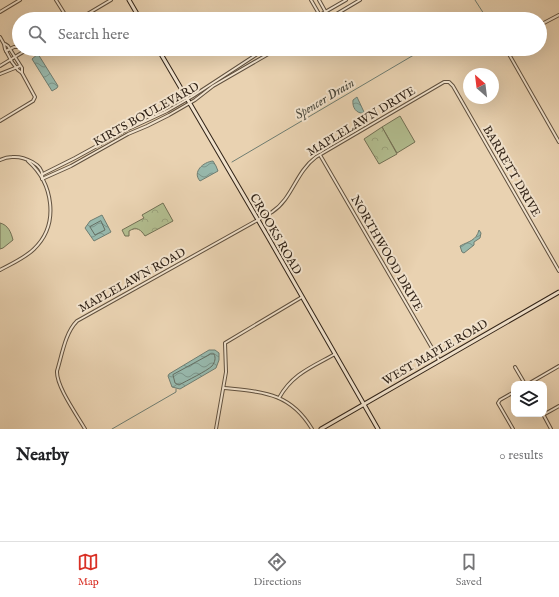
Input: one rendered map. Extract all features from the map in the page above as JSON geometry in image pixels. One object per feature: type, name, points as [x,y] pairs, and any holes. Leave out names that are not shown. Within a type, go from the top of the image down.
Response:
[{"type":"main road","points":[[129,0],[136,12]]},
{"type":"main road","name":"CROOKS ROAD","points":[[162,56],[378,429]]},
{"type":"main road","name":"WEST MAPLE ROAD","points":[[321,429],[559,292]]},
{"type":"street","points":[[0,12],[20,0]]},
{"type":"street","points":[[56,0],[64,12]]},
{"type":"street","points":[[91,12],[111,0]]},
{"type":"street","points":[[311,0],[318,12]]},
{"type":"street","points":[[319,0],[326,12],[346,0]]},
{"type":"street","points":[[340,12],[360,0]]},
{"type":"street","points":[[336,6],[337,12]]},
{"type":"street","points":[[547,22],[559,15]]},
{"type":"street","points":[[0,37],[16,68],[22,73]]},
{"type":"street","points":[[4,44],[12,52]]},
{"type":"street","points":[[6,51],[10,49]]},
{"type":"street","name":"KIRTS BOULEVARD","points":[[43,174],[126,130],[188,101],[254,56]]},
{"type":"street","name":"KIRTS BOULEVARD","points":[[42,178],[71,166],[128,134],[147,126],[265,56]]},
{"type":"street","points":[[510,56],[559,142]]},
{"type":"street","points":[[0,66],[15,57],[35,97],[35,99],[0,121]]},
{"type":"street","points":[[0,74],[20,66]]},
{"type":"street","name":"MAPLELAWN DRIVE","points":[[258,220],[276,210],[284,202],[304,168],[310,162],[441,84],[449,82]]},
{"type":"street","name":"BARRETT DRIVE","points":[[449,82],[559,271]]},
{"type":"street","name":"NORTHWOOD DRIVE","points":[[320,155],[439,360]]},
{"type":"street","points":[[0,160],[13,156],[37,164],[43,174],[42,178]]},
{"type":"street","points":[[0,270],[31,252],[39,244],[46,232],[50,219],[51,205],[48,192],[42,178],[28,161]]},
{"type":"street","name":"MAPLELAWN ROAD","points":[[85,429],[60,386],[57,377],[58,368],[73,325],[85,316],[258,220]]},
{"type":"street","points":[[216,429],[224,388],[226,365],[224,345],[228,340],[302,297]]},
{"type":"street","points":[[279,398],[287,385],[293,379],[335,354]]},
{"type":"street","points":[[532,381],[559,366]]},
{"type":"street","points":[[516,367],[525,381]]},
{"type":"street","points":[[224,388],[261,392],[279,398],[291,404],[301,414],[312,429]]},
{"type":"street","points":[[511,394],[498,402],[513,429]]},
{"type":"street","points":[[547,412],[559,406]]},
{"type":"street","points":[[545,417],[551,429]]},
{"type":"green space","points":[[400,116],[415,142],[397,153],[382,127]]},
{"type":"green space","points":[[382,127],[397,154],[379,164],[364,139]]},
{"type":"green space","points":[[163,203],[173,221],[145,236],[140,230],[134,229],[129,231],[129,236],[125,236],[122,230],[144,218],[142,215]]},
{"type":"green space","points":[[0,223],[9,229],[13,240],[0,249]]},
{"type":"water","points":[[36,56],[39,56],[58,86],[57,88],[52,91],[32,59]]},
{"type":"water","points":[[357,97],[364,113],[357,111],[354,107],[353,100]]},
{"type":"water","points":[[213,161],[218,171],[200,181],[197,174],[198,171],[202,165]]},
{"type":"water","points":[[102,215],[111,232],[94,241],[85,228],[90,221]]},
{"type":"water","points":[[479,230],[481,233],[480,238],[464,253],[462,252],[460,246],[474,239]]},
{"type":"water","points":[[209,350],[215,350],[219,353],[219,360],[216,368],[180,389],[172,387],[168,376],[169,374]]},
{"type":"waterway","name":"Spencer Drain","points":[[475,0],[483,12]]},
{"type":"waterway","name":"Spencer Drain","points":[[232,162],[412,56]]},
{"type":"waterway","points":[[112,429],[176,392],[176,389]]}]
